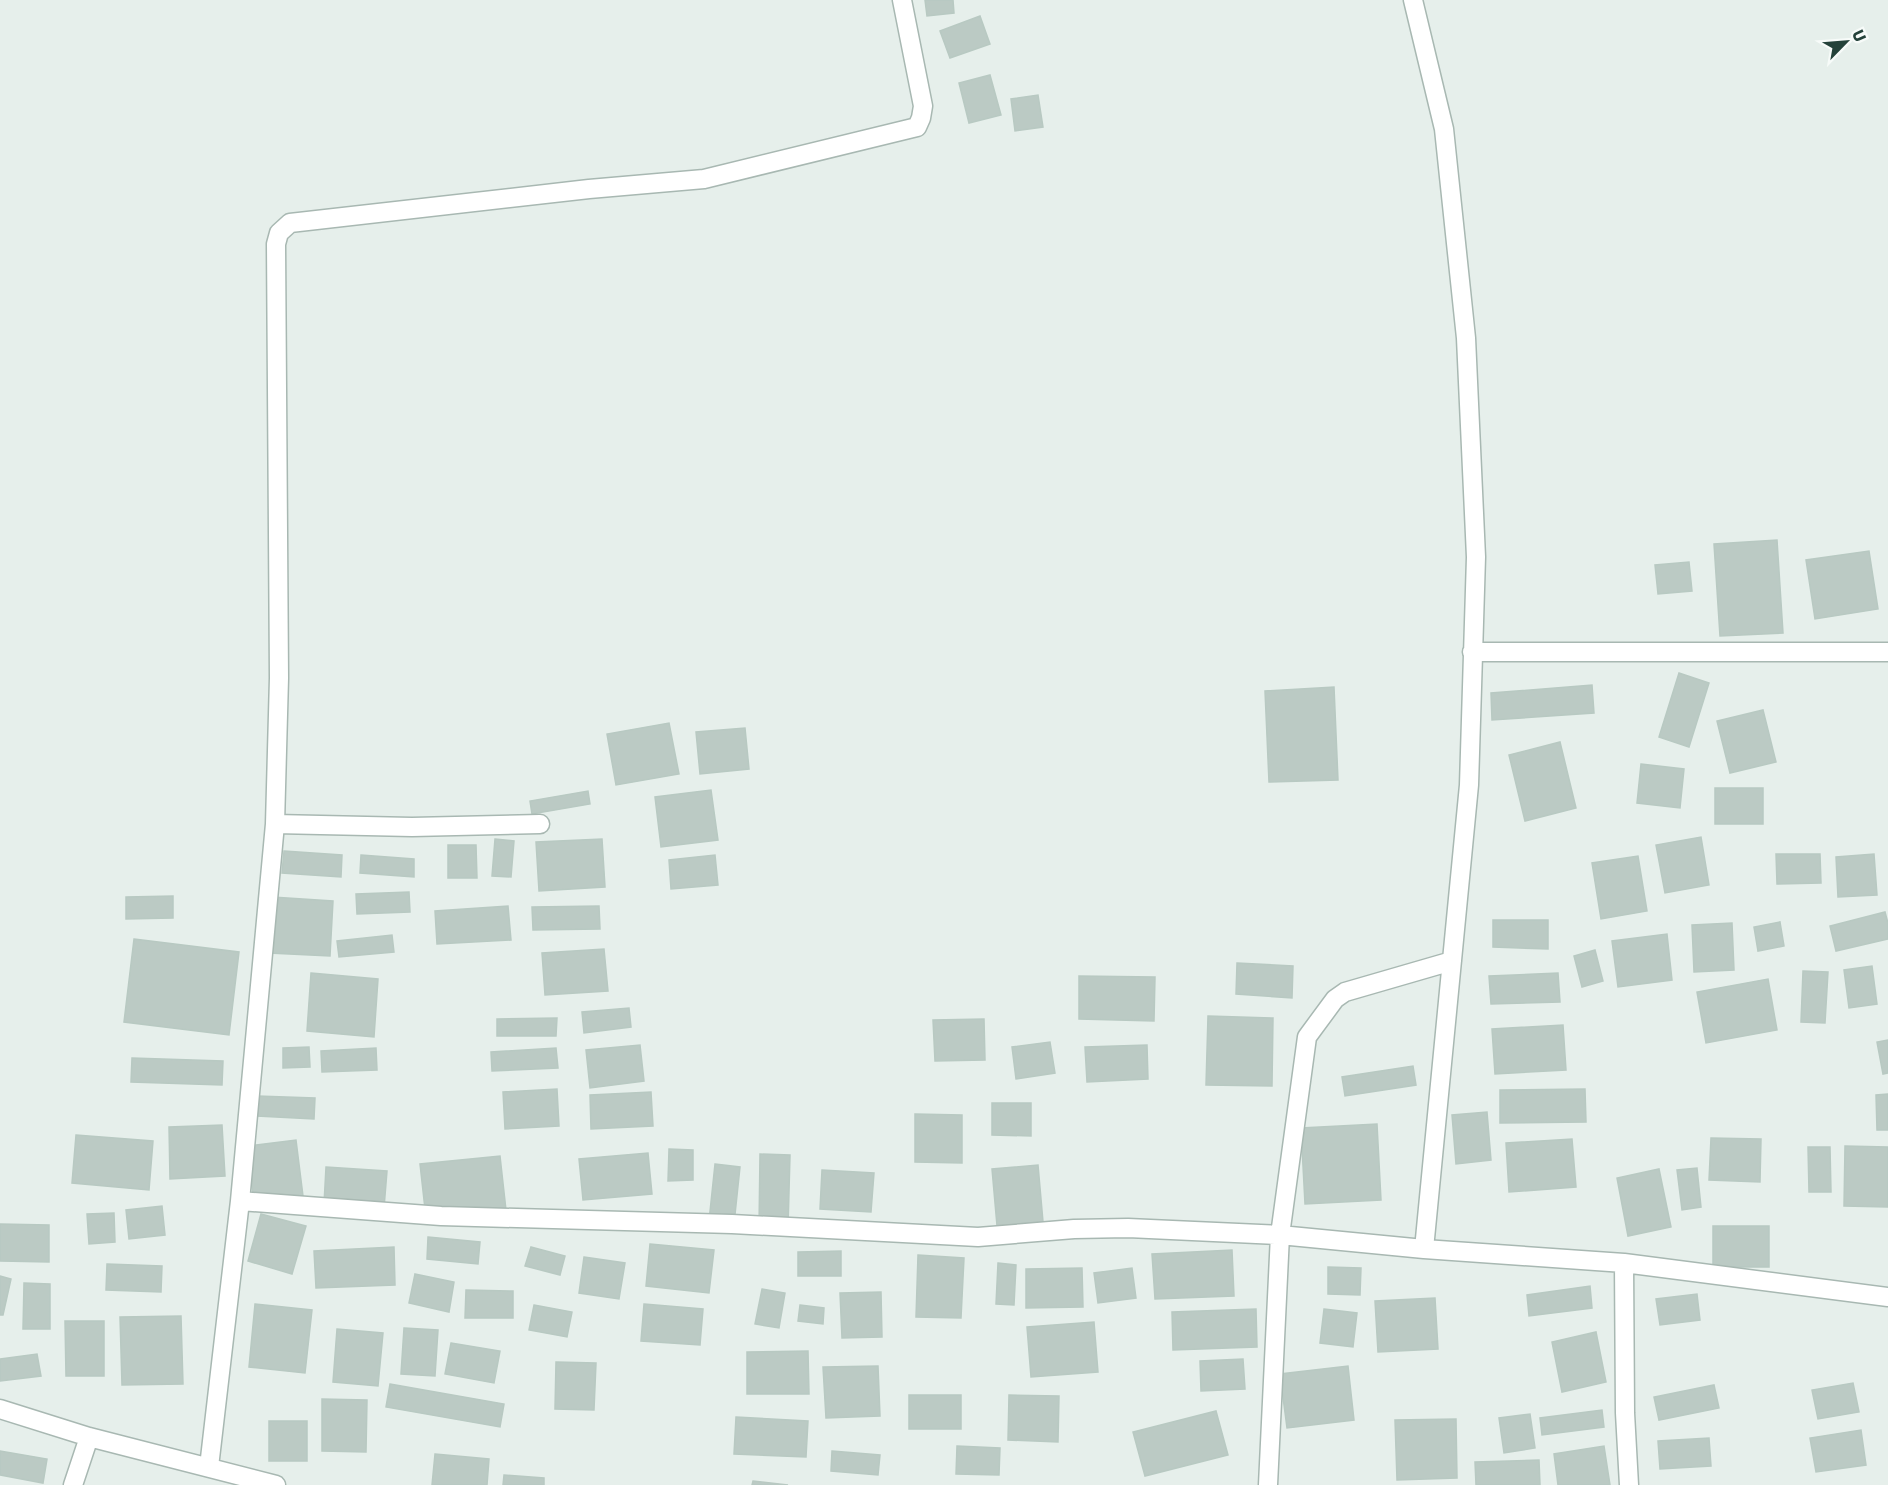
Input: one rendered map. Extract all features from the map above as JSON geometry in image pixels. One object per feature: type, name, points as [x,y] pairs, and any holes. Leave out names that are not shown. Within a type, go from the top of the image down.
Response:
[{"type":"street","points":[[209,1467],[240,1201],[275,824],[279,678],[276,244],[279,233],[290,223],[704,178],[917,127],[923,106],[902,0]]},
{"type":"street","points":[[1413,0],[1444,129],[1466,338],[1476,557],[1469,784],[1424,1249]]},
{"type":"street","points":[[1472,652],[1888,652]]},
{"type":"street","points":[[275,824],[412,827],[540,824]]},
{"type":"street","points":[[1268,1485],[1280,1235],[1307,1037],[1335,999],[1346,992],[1452,961]]},
{"type":"street","points":[[240,1201],[441,1216],[732,1224],[978,1237],[1074,1229],[1128,1228],[1280,1235],[1424,1249],[1624,1263],[1888,1298]]},
{"type":"street","points":[[1624,1263],[1625,1413],[1629,1485]]},
{"type":"street","points":[[0,1409],[89,1437],[276,1485]]},
{"type":"street","points":[[73,1485],[89,1437]]},
{"type":"building","points":[[925,0],[953,0],[954,13],[927,16]]},
{"type":"building","points":[[980,16],[990,44],[950,58],[940,31]]},
{"type":"building","points":[[990,75],[1001,115],[969,123],[959,83]]},
{"type":"building","points":[[1038,95],[1043,127],[1015,131],[1011,99]]},
{"type":"building","points":[[1777,540],[1783,633],[1720,636],[1714,544]]},
{"type":"building","points":[[1869,551],[1878,609],[1815,619],[1806,560]]},
{"type":"building","points":[[1689,562],[1692,591],[1658,594],[1655,565]]},
{"type":"building","points":[[1679,673],[1709,683],[1689,747],[1659,737]]},
{"type":"building","points":[[1592,685],[1594,713],[1492,720],[1491,693]]},
{"type":"building","points":[[1334,687],[1338,780],[1269,782],[1265,691]]},
{"type":"building","points":[[1763,710],[1776,762],[1730,773],[1717,721]]},
{"type":"building","points":[[669,723],[679,774],[616,785],[607,734]]},
{"type":"building","points":[[745,728],[749,769],[700,774],[696,732]]},
{"type":"building","points":[[1560,742],[1576,808],[1525,821],[1509,755]]},
{"type":"building","points":[[1641,764],[1684,769],[1680,808],[1637,803]]},
{"type":"building","points":[[1715,788],[1763,788],[1763,824],[1715,824]]},
{"type":"building","points":[[711,790],[718,840],[661,847],[655,797]]},
{"type":"building","points":[[588,791],[590,804],[532,814],[530,801]]},
{"type":"building","points":[[1701,837],[1709,885],[1665,893],[1656,845]]},
{"type":"building","points":[[495,839],[514,841],[511,877],[492,876]]},
{"type":"building","points":[[602,839],[605,887],[539,891],[536,842]]},
{"type":"building","points":[[448,845],[476,845],[477,878],[448,878]]},
{"type":"building","points":[[284,851],[342,855],[341,877],[282,873]]},
{"type":"building","points":[[1776,854],[1820,854],[1821,883],[1777,884]]},
{"type":"building","points":[[1874,854],[1877,895],[1838,897],[1836,857]]},
{"type":"building","points":[[361,855],[414,859],[414,877],[360,873]]},
{"type":"building","points":[[715,855],[718,885],[671,889],[669,860]]},
{"type":"building","points":[[1638,856],[1647,911],[1601,919],[1592,863]]},
{"type":"building","points":[[409,892],[410,912],[357,914],[356,894]]},
{"type":"building","points":[[173,896],[173,918],[126,919],[126,897]]},
{"type":"building","points":[[272,897],[333,901],[330,956],[269,953]]},
{"type":"building","points":[[508,906],[511,940],[437,944],[435,911]]},
{"type":"building","points":[[599,906],[600,929],[533,930],[532,907]]},
{"type":"building","points":[[1885,912],[1888,939],[1836,951],[1830,926]]},
{"type":"building","points":[[1493,920],[1548,920],[1548,949],[1493,947]]},
{"type":"building","points":[[1780,922],[1784,946],[1758,951],[1754,927]]},
{"type":"building","points":[[1732,923],[1734,970],[1694,972],[1692,925]]},
{"type":"building","points":[[1667,934],[1672,980],[1618,987],[1612,941]]},
{"type":"building","points":[[392,935],[394,952],[339,957],[337,941]]},
{"type":"building","points":[[134,939],[239,952],[229,1035],[124,1022]]},
{"type":"building","points":[[604,949],[608,991],[545,995],[542,953]]},
{"type":"building","points":[[1595,950],[1603,981],[1582,987],[1574,956]]},
{"type":"building","points":[[1237,963],[1293,966],[1292,998],[1236,994]]},
{"type":"building","points":[[1872,966],[1877,1004],[1849,1008],[1844,970]]},
{"type":"building","points":[[1803,971],[1828,972],[1825,1023],[1801,1022]]},
{"type":"building","points":[[311,973],[378,979],[374,1037],[307,1031]]},
{"type":"building","points":[[1558,973],[1560,1002],[1491,1004],[1489,976]]},
{"type":"building","points":[[1079,976],[1155,977],[1154,1021],[1079,1019]]},
{"type":"building","points":[[1768,979],[1777,1030],[1706,1043],[1697,992]]},
{"type":"building","points":[[629,1008],[631,1027],[584,1033],[582,1012]]},
{"type":"building","points":[[1208,1016],[1273,1018],[1272,1086],[1206,1085]]},
{"type":"building","points":[[557,1018],[556,1036],[497,1036],[497,1019]]},
{"type":"building","points":[[984,1019],[985,1060],[935,1061],[933,1020]]},
{"type":"building","points":[[1563,1025],[1566,1070],[1495,1074],[1492,1029]]},
{"type":"building","points":[[1888,1040],[1888,1073],[1883,1074],[1877,1042]]},
{"type":"building","points":[[1050,1042],[1055,1073],[1016,1079],[1012,1047]]},
{"type":"building","points":[[640,1045],[644,1081],[590,1088],[586,1050]]},
{"type":"building","points":[[1147,1045],[1148,1079],[1087,1082],[1085,1047]]},
{"type":"building","points":[[309,1047],[310,1067],[283,1068],[283,1048]]},
{"type":"building","points":[[376,1048],[377,1070],[322,1072],[321,1051]]},
{"type":"building","points":[[556,1048],[558,1068],[492,1071],[491,1052]]},
{"type":"building","points":[[132,1058],[223,1061],[222,1085],[131,1082]]},
{"type":"building","points":[[1413,1066],[1416,1085],[1345,1096],[1342,1077]]},
{"type":"building","points":[[557,1089],[559,1126],[505,1129],[503,1092]]},
{"type":"building","points":[[1585,1089],[1586,1122],[1500,1123],[1500,1090]]},
{"type":"building","points":[[651,1092],[653,1126],[591,1129],[590,1095]]},
{"type":"building","points":[[1888,1094],[1888,1130],[1877,1130],[1876,1095]]},
{"type":"building","points":[[257,1096],[315,1098],[314,1119],[257,1116]]},
{"type":"building","points":[[992,1103],[1031,1103],[1031,1136],[992,1135]]},
{"type":"building","points":[[1487,1112],[1491,1160],[1456,1164],[1452,1115]]},
{"type":"building","points":[[915,1114],[962,1115],[962,1163],[915,1162]]},
{"type":"building","points":[[1377,1124],[1381,1200],[1305,1204],[1301,1128]]},
{"type":"building","points":[[222,1125],[225,1176],[170,1179],[169,1127]]},
{"type":"building","points":[[76,1135],[153,1141],[149,1190],[72,1183]]},
{"type":"building","points":[[1711,1138],[1761,1139],[1760,1182],[1709,1180]]},
{"type":"building","points":[[1572,1139],[1576,1187],[1509,1192],[1506,1143]]},
{"type":"building","points":[[296,1140],[303,1196],[254,1202],[247,1146]]},
{"type":"building","points":[[1845,1146],[1888,1147],[1888,1207],[1844,1206]]},
{"type":"building","points":[[1808,1147],[1830,1147],[1831,1192],[1809,1192]]},
{"type":"building","points":[[669,1149],[693,1150],[693,1180],[668,1181]]},
{"type":"building","points":[[648,1153],[652,1194],[583,1200],[579,1159]]},
{"type":"building","points":[[760,1154],[790,1155],[788,1228],[759,1228]]},
{"type":"building","points":[[500,1156],[506,1210],[426,1218],[420,1164]]},
{"type":"building","points":[[715,1164],[740,1167],[734,1224],[709,1221]]},
{"type":"building","points":[[1038,1165],[1044,1233],[998,1237],[992,1169]]},
{"type":"building","points":[[326,1167],[387,1171],[384,1208],[324,1204]]},
{"type":"building","points":[[1697,1168],[1701,1207],[1682,1210],[1677,1170]]},
{"type":"building","points":[[1659,1169],[1671,1227],[1628,1236],[1617,1178]]},
{"type":"building","points":[[822,1170],[874,1173],[871,1212],[820,1209]]},
{"type":"building","points":[[162,1206],[165,1235],[129,1239],[126,1210]]},
{"type":"building","points":[[114,1213],[115,1242],[89,1244],[87,1214]]},
{"type":"building","points":[[261,1214],[306,1226],[292,1274],[248,1261]]},
{"type":"building","points":[[0,1224],[49,1225],[49,1262],[0,1261]]},
{"type":"building","points":[[1713,1226],[1769,1226],[1769,1267],[1713,1267]]},
{"type":"building","points":[[428,1237],[480,1242],[478,1264],[427,1259]]},
{"type":"building","points":[[650,1244],[714,1250],[709,1293],[646,1286]]},
{"type":"building","points":[[394,1247],[395,1285],[316,1288],[314,1251]]},
{"type":"building","points":[[531,1247],[565,1256],[560,1275],[525,1266]]},
{"type":"building","points":[[1232,1250],[1234,1296],[1155,1299],[1152,1254]]},
{"type":"building","points":[[841,1251],[841,1276],[798,1276],[798,1252]]},
{"type":"building","points":[[918,1255],[964,1258],[961,1318],[916,1317]]},
{"type":"building","points":[[584,1257],[625,1263],[619,1299],[579,1293]]},
{"type":"building","points":[[998,1263],[1016,1265],[1014,1305],[996,1304]]},
{"type":"building","points":[[107,1264],[162,1266],[161,1292],[106,1290]]},
{"type":"building","points":[[1328,1267],[1361,1268],[1360,1295],[1328,1294]]},
{"type":"building","points":[[1082,1268],[1083,1307],[1026,1308],[1026,1269]]},
{"type":"building","points":[[1132,1268],[1136,1298],[1098,1303],[1094,1273]]},
{"type":"building","points":[[415,1274],[454,1282],[449,1312],[409,1303]]},
{"type":"building","points":[[0,1276],[11,1279],[3,1315],[0,1315]]},
{"type":"building","points":[[24,1283],[50,1284],[50,1329],[23,1329]]},
{"type":"building","points":[[1590,1286],[1592,1308],[1529,1316],[1527,1295]]},
{"type":"building","points":[[762,1289],[785,1293],[779,1328],[755,1324]]},
{"type":"building","points":[[466,1290],[513,1291],[513,1318],[465,1318]]},
{"type":"building","points":[[881,1292],[882,1337],[842,1338],[840,1293]]},
{"type":"building","points":[[1697,1294],[1700,1320],[1660,1325],[1656,1299]]},
{"type":"building","points":[[1435,1298],[1438,1349],[1378,1352],[1375,1301]]},
{"type":"building","points":[[255,1304],[312,1310],[305,1373],[249,1367]]},
{"type":"building","points":[[644,1304],[703,1309],[700,1345],[641,1341]]},
{"type":"building","points":[[534,1305],[572,1312],[567,1337],[529,1330]]},
{"type":"building","points":[[800,1305],[824,1308],[823,1324],[798,1321]]},
{"type":"building","points":[[1256,1309],[1257,1347],[1173,1350],[1172,1312]]},
{"type":"building","points":[[1324,1309],[1357,1313],[1353,1347],[1320,1343]]},
{"type":"building","points":[[181,1316],[183,1384],[122,1385],[120,1317]]},
{"type":"building","points":[[65,1321],[104,1321],[104,1376],[66,1376]]},
{"type":"building","points":[[1094,1322],[1098,1372],[1031,1377],[1027,1327]]},
{"type":"building","points":[[404,1328],[438,1330],[435,1376],[401,1374]]},
{"type":"building","points":[[337,1329],[383,1333],[378,1386],[333,1382]]},
{"type":"building","points":[[1596,1332],[1606,1382],[1562,1392],[1552,1342]]},
{"type":"building","points":[[451,1343],[500,1351],[494,1383],[445,1374]]},
{"type":"building","points":[[808,1351],[809,1394],[747,1394],[747,1352]]},
{"type":"building","points":[[37,1354],[41,1376],[0,1381],[0,1359]]},
{"type":"building","points":[[1243,1359],[1245,1389],[1201,1391],[1200,1361]]},
{"type":"building","points":[[556,1362],[596,1363],[594,1410],[555,1409]]},
{"type":"building","points":[[878,1366],[880,1416],[826,1418],[823,1367]]},
{"type":"building","points":[[1348,1366],[1354,1420],[1287,1428],[1280,1374]]},
{"type":"building","points":[[1853,1383],[1859,1412],[1818,1419],[1812,1390]]},
{"type":"building","points":[[390,1384],[504,1404],[500,1427],[386,1407]]},
{"type":"building","points":[[1714,1385],[1719,1408],[1659,1420],[1654,1397]]},
{"type":"building","points":[[909,1395],[961,1395],[961,1429],[909,1429]]},
{"type":"building","points":[[1009,1395],[1059,1396],[1058,1442],[1008,1440]]},
{"type":"building","points":[[322,1399],[367,1400],[366,1452],[322,1451]]},
{"type":"building","points":[[1602,1410],[1604,1427],[1542,1435],[1540,1418]]},
{"type":"building","points":[[1216,1411],[1228,1455],[1145,1476],[1133,1432]]},
{"type":"building","points":[[1530,1414],[1535,1448],[1504,1453],[1499,1418]]},
{"type":"building","points":[[736,1417],[808,1421],[806,1457],[734,1454]]},
{"type":"building","points":[[1456,1419],[1457,1478],[1397,1480],[1395,1420]]},
{"type":"building","points":[[269,1421],[307,1421],[307,1461],[269,1461]]},
{"type":"building","points":[[1861,1430],[1866,1465],[1816,1472],[1810,1438]]},
{"type":"building","points":[[1709,1438],[1711,1466],[1660,1469],[1658,1441]]},
{"type":"building","points":[[957,1446],[1000,1448],[999,1475],[956,1474]]},
{"type":"building","points":[[1604,1446],[1610,1485],[1558,1485],[1554,1454]]},
{"type":"building","points":[[0,1451],[47,1459],[43,1483],[0,1475]]},
{"type":"building","points":[[832,1451],[880,1455],[878,1475],[831,1471]]},
{"type":"building","points":[[435,1454],[489,1459],[487,1485],[432,1485]]},
{"type":"building","points":[[1539,1460],[1540,1485],[1476,1485],[1475,1462]]},
{"type":"building","points":[[504,1475],[544,1478],[544,1485],[503,1485]]},
{"type":"building","points":[[753,1481],[788,1485],[752,1485]]}]
